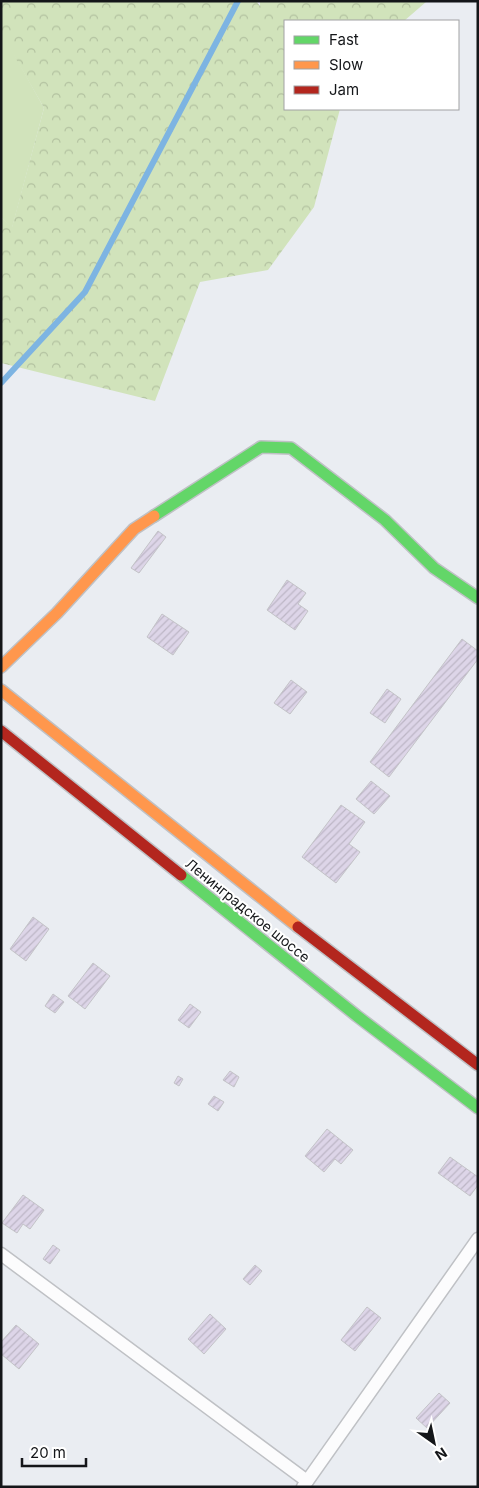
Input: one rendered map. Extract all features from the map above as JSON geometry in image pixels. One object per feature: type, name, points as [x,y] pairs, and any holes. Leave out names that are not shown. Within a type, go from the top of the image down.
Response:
[{"type":"main road","points":[[1,667],[57,613],[134,529],[261,447],[291,448],[385,520],[434,568],[478,598]]},
{"type":"main road","name":"Ленинградское шоссе","points":[[1,690],[210,855],[353,972],[478,1065]]},
{"type":"main road","name":"Ленинградское шоссе","points":[[1,731],[122,825],[333,998],[478,1108]]},
{"type":"lane","points":[[1,1254],[305,1484],[478,1239]]},
{"type":"green space","points":[[1,1],[256,1],[260,6],[260,1],[426,2],[405,20],[284,20],[284,110],[340,110],[314,207],[268,270],[200,282],[155,401],[1,363],[1,217],[12,227],[44,108],[1,31]]},
{"type":"green space","points":[[1,31],[44,108],[12,228],[1,217]]},
{"type":"building","points":[[158,531],[166,537],[139,573],[131,568]]},
{"type":"building","points":[[287,580],[306,593],[298,604],[308,611],[295,630],[267,610]]},
{"type":"building","points":[[162,614],[189,632],[173,655],[147,637]]},
{"type":"building","points":[[462,639],[478,651],[478,659],[389,777],[370,762]]},
{"type":"building","points":[[291,680],[307,692],[290,714],[274,703]]},
{"type":"building","points":[[387,689],[401,699],[385,723],[370,713]]},
{"type":"building","points":[[371,781],[390,796],[374,814],[356,799]]},
{"type":"building","points":[[341,805],[365,822],[349,844],[360,852],[336,883],[302,857]]},
{"type":"building","points":[[33,917],[49,929],[26,961],[10,949]]},
{"type":"building","points":[[93,963],[110,976],[85,1009],[68,996]]},
{"type":"building","points":[[53,994],[64,1002],[55,1013],[45,1006]]},
{"type":"building","points":[[190,1004],[201,1012],[189,1028],[178,1020]]},
{"type":"building","points":[[230,1071],[239,1077],[234,1087],[223,1080]]},
{"type":"building","points":[[178,1076],[183,1079],[179,1086],[174,1083]]},
{"type":"building","points":[[214,1096],[224,1102],[218,1111],[208,1104]]},
{"type":"building","points":[[327,1129],[353,1150],[341,1164],[335,1159],[324,1172],[305,1156]]},
{"type":"building","points":[[450,1157],[478,1177],[478,1185],[470,1196],[438,1173]]},
{"type":"building","points":[[23,1195],[44,1210],[30,1229],[23,1224],[17,1233],[2,1223]]},
{"type":"building","points":[[53,1245],[60,1250],[50,1264],[43,1259]]},
{"type":"building","points":[[255,1265],[262,1271],[250,1285],[243,1279]]},
{"type":"building","points":[[367,1307],[381,1318],[355,1351],[341,1340]]},
{"type":"building","points":[[210,1314],[226,1329],[204,1354],[188,1339]]},
{"type":"building","points":[[16,1325],[39,1344],[19,1369],[1,1354],[1,1342]]},
{"type":"building","points":[[439,1393],[450,1403],[427,1428],[416,1418]]},
{"type":"waterway","points":[[1,383],[85,292],[238,1]]},
{"type":"traffic: fast","points":[[154,516],[261,447],[291,448],[385,520],[434,568],[478,598]]},
{"type":"traffic: fast","points":[[181,875],[357,1016],[478,1108]]},
{"type":"traffic: slow","points":[[1,667],[57,613],[134,529],[154,516]]},
{"type":"traffic: slow","points":[[1,690],[298,927]]},
{"type":"traffic: jam","points":[[1,731],[181,875]]},
{"type":"traffic: jam","points":[[298,927],[478,1065]]}]
